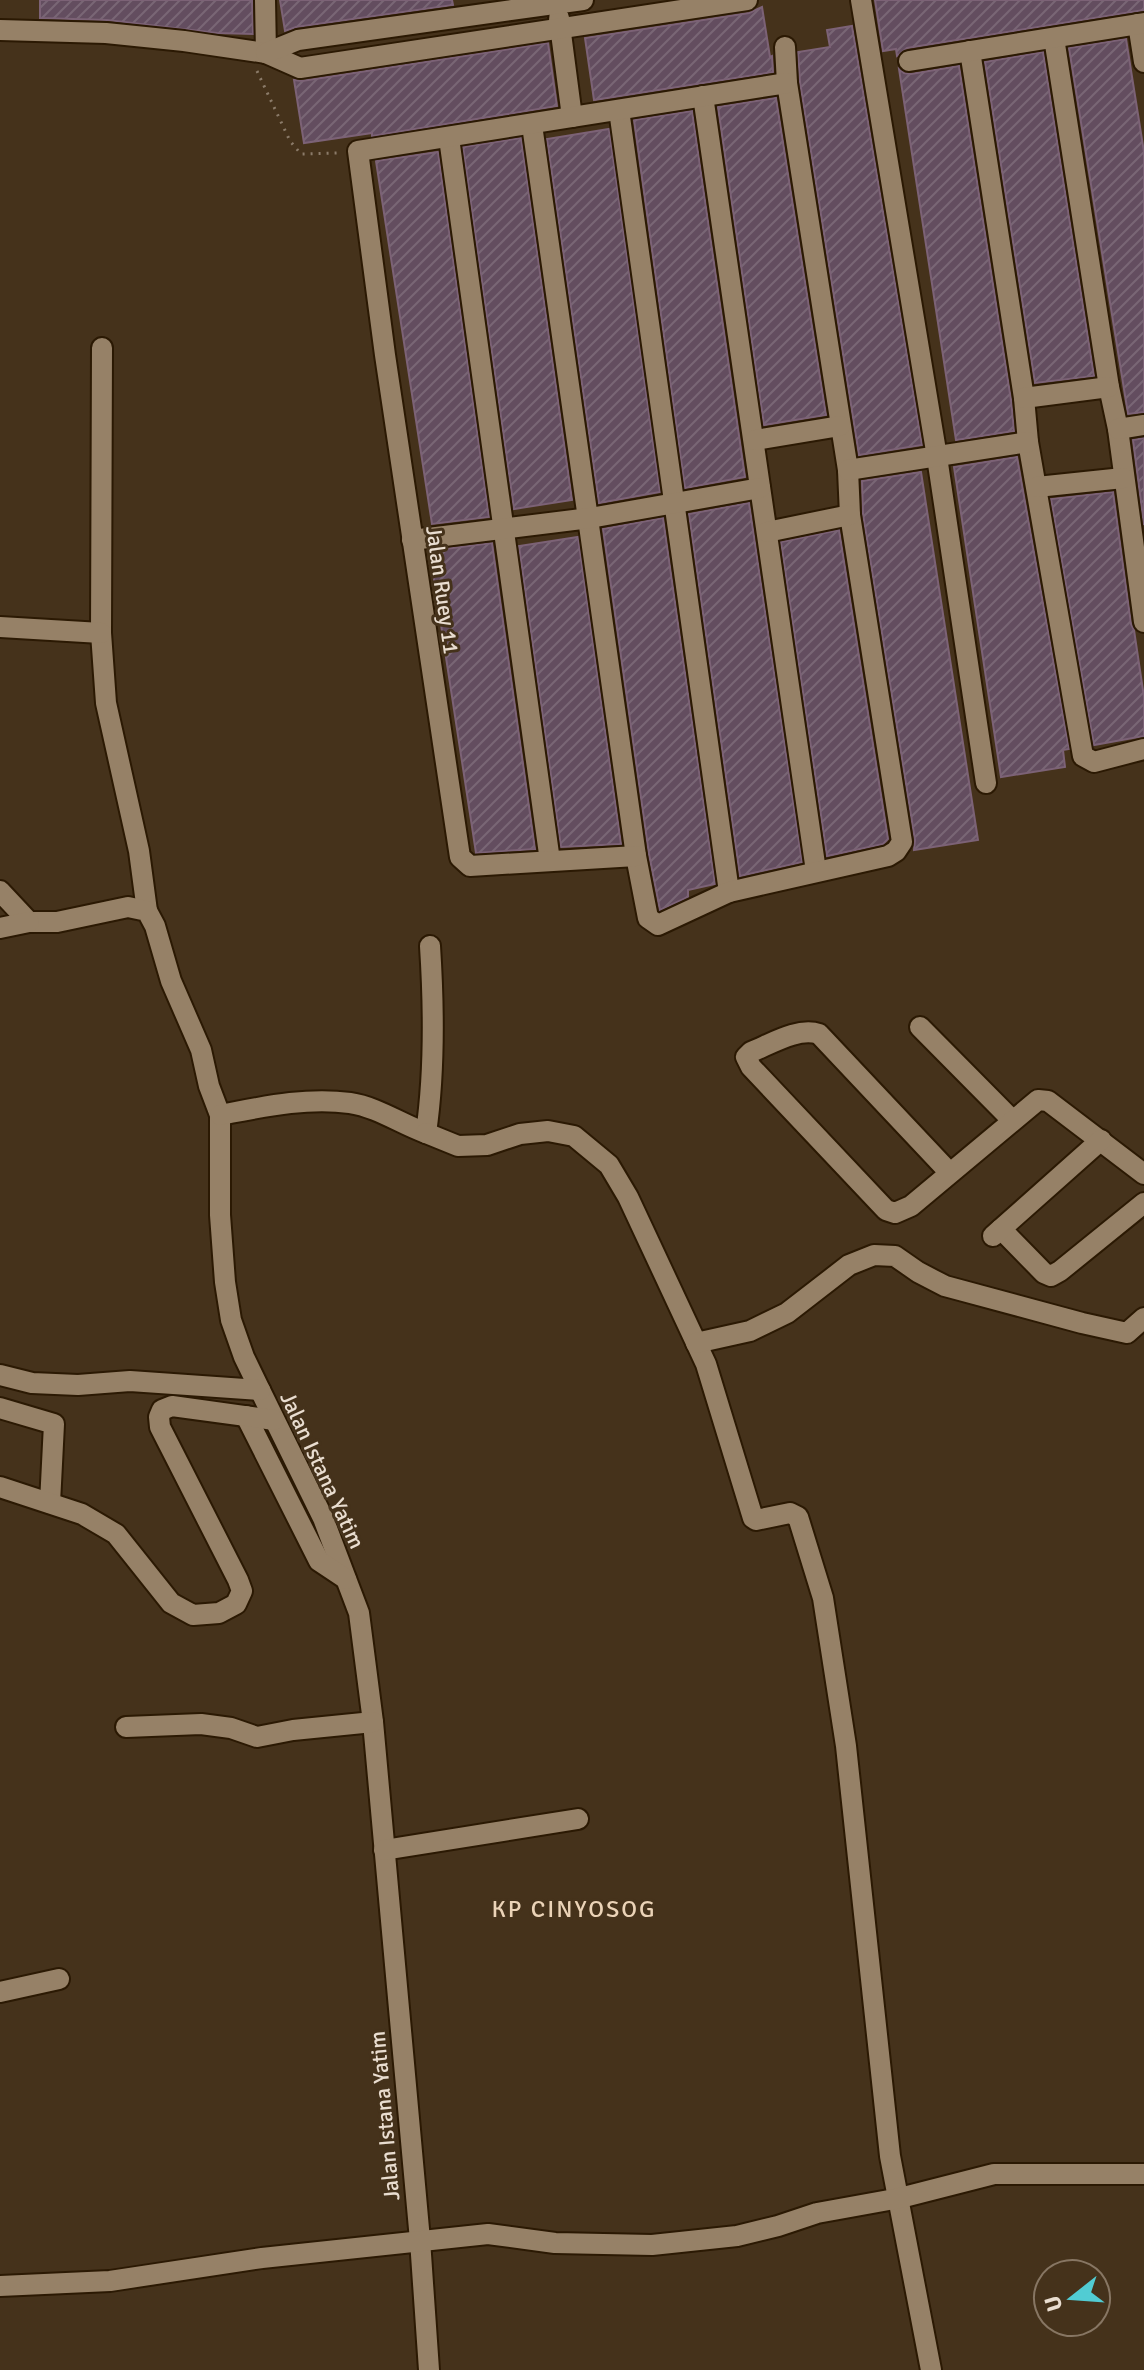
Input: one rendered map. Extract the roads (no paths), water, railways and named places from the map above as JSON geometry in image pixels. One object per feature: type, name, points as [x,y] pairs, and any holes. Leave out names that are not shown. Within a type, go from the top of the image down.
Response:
[{"type":"street","points":[[256,52],[265,0]]},
{"type":"street","points":[[256,52],[298,40],[583,0]]},
{"type":"street","points":[[0,30],[106,33],[256,52],[300,68],[747,0]]},
{"type":"street","points":[[861,0],[937,457],[986,783]]},
{"type":"street","points":[[558,4],[572,117]]},
{"type":"street","points":[[909,61],[1141,23],[1144,62]]},
{"type":"street","points":[[1054,38],[1118,429],[1144,622]]},
{"type":"street","points":[[532,125],[636,856],[648,918],[658,925],[729,892],[888,856],[902,842],[850,515],[848,470],[787,83],[785,47]]},
{"type":"street","points":[[970,51],[1024,398],[1028,442],[1083,756],[1094,762],[1144,749]]},
{"type":"street","points":[[550,861],[449,138],[787,83]]},
{"type":"street","points":[[703,96],[816,871]]},
{"type":"street","points":[[619,110],[729,892]]},
{"type":"street","name":"Jalan Ruey 11","points":[[449,138],[358,151],[460,857],[470,866],[636,856]]},
{"type":"street","name":"Jalan Istana Yatim","points":[[102,348],[101,633],[106,703],[139,851],[147,911],[155,926],[171,981],[201,1050],[209,1086],[220,1115],[220,1215],[231,1320],[244,1357],[323,1518],[359,1613],[373,1722],[429,2370]]},
{"type":"street","points":[[1024,398],[1109,387]]},
{"type":"street","points":[[1118,429],[1144,425]]},
{"type":"street","points":[[755,440],[840,426]]},
{"type":"street","points":[[848,470],[1028,442]]},
{"type":"street","points":[[1037,487],[1123,478]]},
{"type":"street","points":[[412,540],[590,518],[760,488]]},
{"type":"street","points":[[767,532],[850,515]]},
{"type":"street","points":[[0,627],[101,633]]},
{"type":"street","points":[[0,891],[29,922]]},
{"type":"street","points":[[0,928],[29,922],[57,922],[128,907],[147,911]]},
{"type":"street","points":[[426,1133],[433,1038],[430,946]]},
{"type":"street","points":[[920,1027],[1012,1120]]},
{"type":"street","points":[[949,1172],[819,1034],[799,1033],[751,1052],[746,1057],[751,1067],[886,1210],[895,1213],[903,1211],[1038,1100],[1048,1101],[1144,1174]]},
{"type":"street","points":[[220,1115],[289,1103],[351,1103],[373,1109],[458,1146],[487,1145],[520,1134],[548,1131],[574,1136],[609,1165],[628,1197],[706,1364],[753,1518],[796,1514],[823,1598],[846,1746],[890,2156],[931,2370]]},
{"type":"street","points":[[1101,1140],[997,1232],[1051,1276],[1144,1203]]},
{"type":"street","points":[[696,1343],[750,1331],[787,1313],[849,1265],[874,1255],[895,1256],[945,1286],[1082,1323],[1136,1330]]},
{"type":"street","points":[[0,1375],[32,1383],[78,1385],[130,1381],[260,1390]]},
{"type":"street","points":[[0,1487],[82,1514],[116,1534],[171,1603],[193,1615],[219,1613],[236,1604],[242,1591],[160,1427],[159,1417],[162,1410],[172,1406],[274,1420]]},
{"type":"street","points":[[0,1408],[54,1424],[50,1503]]},
{"type":"street","points":[[246,1416],[319,1561],[346,1579]]},
{"type":"street","points":[[126,1727],[201,1724],[231,1728],[257,1737],[373,1722]]},
{"type":"street","points":[[384,1850],[578,1819]]},
{"type":"street","points":[[0,1992],[59,1979]]},
{"type":"street","points":[[0,2286],[110,2281],[262,2258],[488,2234],[555,2243],[652,2245],[737,2236],[817,2213],[900,2198],[994,2174],[1144,2174]]},
{"type":"district","name":"KP CINYOSOG","points":[[574,1909]]}]
